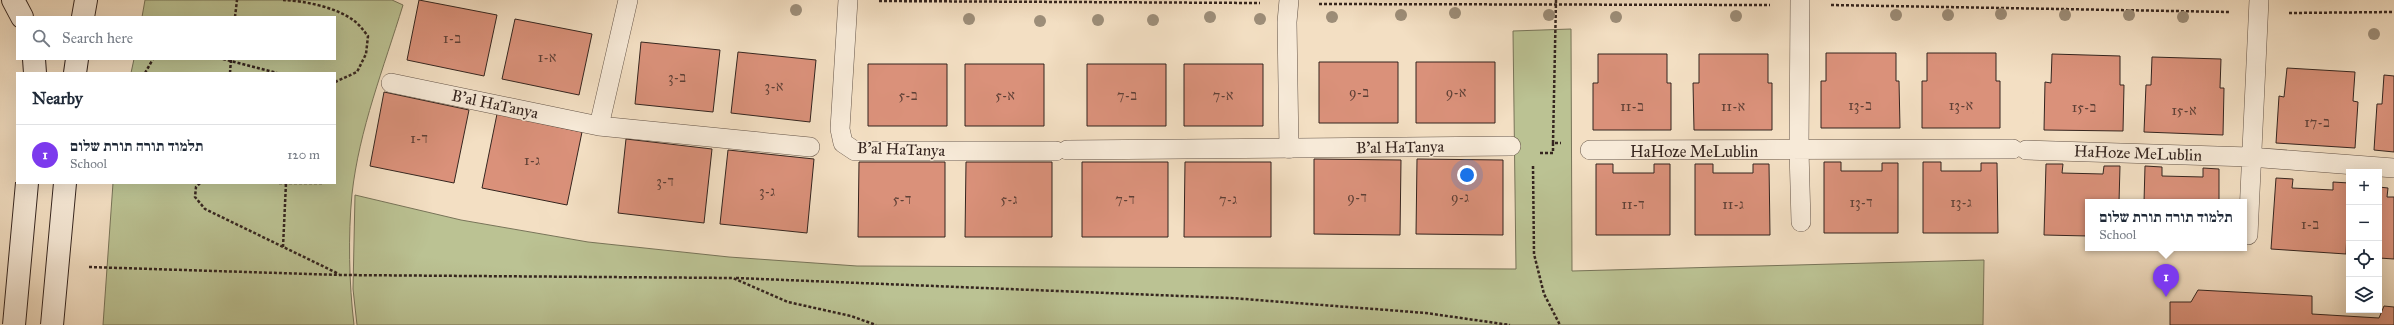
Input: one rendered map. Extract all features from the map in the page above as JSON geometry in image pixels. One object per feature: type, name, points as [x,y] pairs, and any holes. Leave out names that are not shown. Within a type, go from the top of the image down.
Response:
[{"type":"main road","points":[[12,0],[21,16]]},
{"type":"main road","points":[[83,16],[86,0]]},
{"type":"main road","points":[[34,60],[35,72]]},
{"type":"main road","points":[[75,72],[77,60]]},
{"type":"main road","points":[[14,325],[27,184]]},
{"type":"main road","points":[[52,325],[65,184]]},
{"type":"lane","points":[[599,126],[628,0]]},
{"type":"lane","name":"B'al HaTanya","points":[[848,0],[840,129],[843,143],[855,151],[1062,151],[1511,146]]},
{"type":"lane","points":[[1289,2],[1287,22],[1289,148]]},
{"type":"lane","points":[[1800,2],[1798,19],[1801,222]]},
{"type":"lane","points":[[2248,235],[2250,157],[2259,6]]},
{"type":"lane","name":"B'al HaTanya","points":[[391,83],[599,126],[810,147]]},
{"type":"lane","name":"HaHoze MeLublin","points":[[1590,150],[2020,150],[2250,157],[2394,168]]},
{"type":"path","points":[[235,16],[237,0]]},
{"type":"path","points":[[283,0],[295,0],[341,12],[354,20],[368,36],[366,54],[357,72],[336,82]]},
{"type":"path","points":[[848,0],[1556,4],[1800,2],[2259,6],[2394,12]]},
{"type":"path","points":[[1533,153],[1553,153],[1556,0]]},
{"type":"path","points":[[146,72],[152,60]]},
{"type":"path","points":[[230,72],[231,60],[273,72]]},
{"type":"path","points":[[1553,143],[1577,143],[1590,150]]},
{"type":"path","points":[[1511,146],[1527,146],[1533,153],[1534,254],[1544,294],[1560,325]]},
{"type":"path","points":[[199,184],[196,186],[195,197],[205,209],[341,275]]},
{"type":"path","points":[[284,247],[286,184]]},
{"type":"path","points":[[87,267],[341,275],[734,278],[1231,298],[1426,313],[1510,325]]},
{"type":"path","points":[[734,278],[788,302],[851,316],[876,325]]},
{"type":"green space","points":[[145,0],[392,0],[403,5],[366,122],[355,170],[352,194],[350,243],[350,276],[354,325],[103,325],[113,184],[336,184],[336,72],[131,72],[134,60],[336,60],[336,16],[142,16]]},
{"type":"green space","points":[[1571,29],[1572,271],[1984,260],[1983,325],[357,325],[353,289],[355,195],[461,220],[588,242],[729,257],[857,266],[1516,269],[1513,31]]},
{"type":"building","points":[[419,0],[497,15],[484,76],[407,60]]},
{"type":"building","points":[[515,19],[592,34],[579,95],[502,79]]},
{"type":"building","points":[[641,42],[720,50],[713,112],[635,104]]},
{"type":"building","points":[[738,52],[816,60],[810,122],[731,113]]},
{"type":"building","points":[[1826,53],[1896,53],[1896,81],[1899,81],[1900,128],[1821,128],[1821,81],[1826,81]]},
{"type":"building","points":[[1927,53],[1996,53],[1996,81],[2000,81],[2000,128],[1922,128],[1922,81],[1927,81]]},
{"type":"building","points":[[1598,54],[1667,54],[1667,83],[1671,83],[1671,130],[1593,130],[1593,83],[1598,83]]},
{"type":"building","points":[[1699,54],[1768,54],[1768,83],[1772,83],[1772,130],[1694,130],[1693,83],[1699,83]]},
{"type":"building","points":[[2052,54],[2120,56],[2120,85],[2124,85],[2123,131],[2044,130],[2045,82],[2051,83]]},
{"type":"building","points":[[2152,57],[2221,59],[2220,88],[2224,88],[2223,135],[2144,132],[2146,85],[2151,85]]},
{"type":"building","points":[[1319,62],[1398,62],[1398,123],[1319,123]]},
{"type":"building","points":[[1416,62],[1495,62],[1495,123],[1416,123]]},
{"type":"building","points":[[868,64],[947,64],[947,126],[868,126]]},
{"type":"building","points":[[965,64],[1044,64],[1044,126],[965,126]]},
{"type":"building","points":[[1087,64],[1166,64],[1166,126],[1087,126]]},
{"type":"building","points":[[1184,64],[1263,64],[1263,126],[1184,126]]},
{"type":"building","points":[[2287,68],[2355,72],[2353,101],[2358,102],[2355,148],[2276,143],[2279,96],[2284,97]]},
{"type":"building","points":[[2384,75],[2394,76],[2394,152],[2374,150],[2377,104],[2382,104]]},
{"type":"building","points":[[384,92],[469,110],[454,183],[370,166]]},
{"type":"building","points":[[497,114],[582,132],[567,205],[482,188]]},
{"type":"building","points":[[626,139],[712,149],[704,223],[618,213]]},
{"type":"building","points":[[728,150],[814,159],[807,233],[720,224]]},
{"type":"building","points":[[1314,159],[1401,160],[1400,235],[1314,234]]},
{"type":"building","points":[[1417,159],[1503,160],[1503,235],[1416,234]]},
{"type":"building","points":[[859,162],[945,162],[945,237],[858,237]]},
{"type":"building","points":[[966,162],[1052,162],[1052,237],[965,237]]},
{"type":"building","points":[[1082,162],[1168,162],[1168,237],[1082,237]]},
{"type":"building","points":[[1185,162],[1271,162],[1271,237],[1184,237]]},
{"type":"building","points":[[1824,162],[1841,162],[1841,171],[1882,171],[1882,163],[1898,163],[1898,233],[1824,233]]},
{"type":"building","points":[[1923,162],[1941,162],[1941,171],[1981,171],[1981,163],[1997,163],[1998,233],[1923,233]]},
{"type":"building","points":[[1596,164],[1613,164],[1613,173],[1654,173],[1654,164],[1670,164],[1670,235],[1596,235]]},
{"type":"building","points":[[1695,164],[1713,164],[1713,173],[1753,173],[1753,164],[1769,164],[1770,235],[1695,235]]},
{"type":"building","points":[[2046,164],[2063,164],[2062,173],[2103,174],[2104,166],[2120,166],[2119,199],[2085,199],[2085,236],[2044,235]]},
{"type":"building","points":[[2145,166],[2162,167],[2162,176],[2203,177],[2203,168],[2219,169],[2219,199],[2144,199]]},
{"type":"building","points":[[2276,178],[2293,179],[2292,188],[2333,190],[2333,182],[2346,183],[2346,254],[2271,249]]},
{"type":"building","points":[[2382,187],[2388,188],[2387,197],[2394,197],[2394,259],[2382,258]]},
{"type":"building","points":[[2198,290],[2312,296],[2312,314],[2379,318],[2384,306],[2394,307],[2394,325],[2170,325],[2170,302],[2191,302]]},
{"type":"place","name":"תלמוד תורה תורת שלום","points":[[2166,297]]}]
